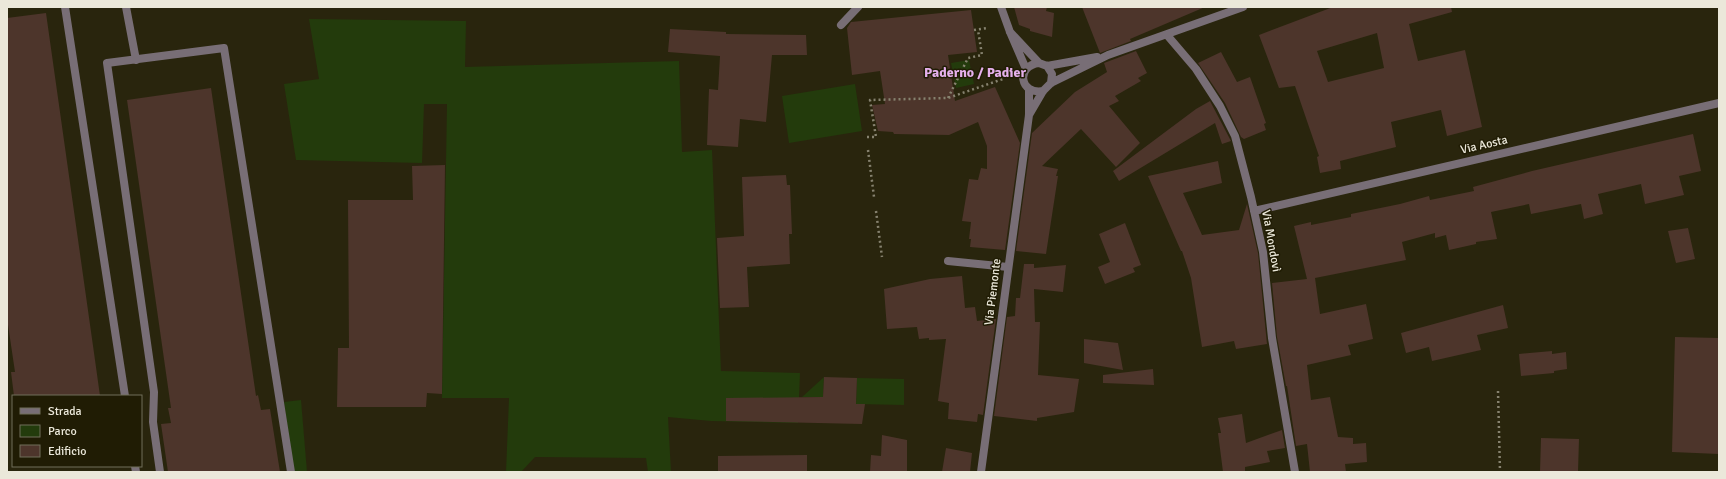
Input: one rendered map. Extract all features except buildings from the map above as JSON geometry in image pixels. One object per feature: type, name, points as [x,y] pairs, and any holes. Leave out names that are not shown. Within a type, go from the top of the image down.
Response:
[{"type":"street","points":[[65,7],[125,395]]},
{"type":"street","points":[[126,7],[136,60]]},
{"type":"street","points":[[841,25],[858,7]]},
{"type":"street","points":[[1001,7],[1026,69]]},
{"type":"street","points":[[1029,115],[1043,91],[1051,83],[1108,55],[1243,7]]},
{"type":"street","points":[[1010,32],[1052,74],[1051,83]]},
{"type":"street","name":"Via Mondovì","points":[[1167,35],[1196,69],[1220,106],[1235,136],[1263,252],[1272,338],[1296,472]]},
{"type":"street","points":[[160,472],[153,422],[154,392],[107,64],[224,48],[290,472]]},
{"type":"street","points":[[1043,91],[1036,92],[1029,89],[1024,83],[1023,76],[1026,69],[1032,64],[1043,65],[1108,55]]},
{"type":"street","points":[[1029,89],[1029,115]]},
{"type":"street","name":"Via Aosta","points":[[1254,211],[1719,103]]},
{"type":"street","name":"Via Piemonte","points":[[981,472],[1029,115]]},
{"type":"street","points":[[948,261],[1008,267]]},
{"type":"path","points":[[948,98],[968,58],[982,55],[976,30],[986,28]]},
{"type":"path","points":[[867,137],[876,137],[870,100],[948,98],[1003,79]]},
{"type":"path","points":[[868,150],[874,197]]},
{"type":"path","points":[[876,211],[882,257]]},
{"type":"path","points":[[1498,391],[1500,472]]},
{"type":"green space","points":[[309,19],[466,21],[465,67],[679,61],[682,152],[712,150],[721,371],[800,373],[798,423],[711,421],[668,417],[671,472],[648,472],[646,458],[535,457],[521,472],[506,472],[509,398],[442,398],[447,104],[424,104],[422,163],[296,160],[284,84],[319,79]]},
{"type":"green space","points":[[969,60],[974,84],[956,88],[951,63]]},
{"type":"green space","points":[[855,84],[862,131],[789,143],[782,96]]},
{"type":"green space","points":[[824,377],[823,397],[802,397]]},
{"type":"green space","points":[[857,378],[904,379],[904,405],[856,404]]},
{"type":"green space","points":[[301,400],[307,472],[294,472],[284,402]]},
{"type":"district","name":"Paderno / Padier","points":[[975,72]]}]
